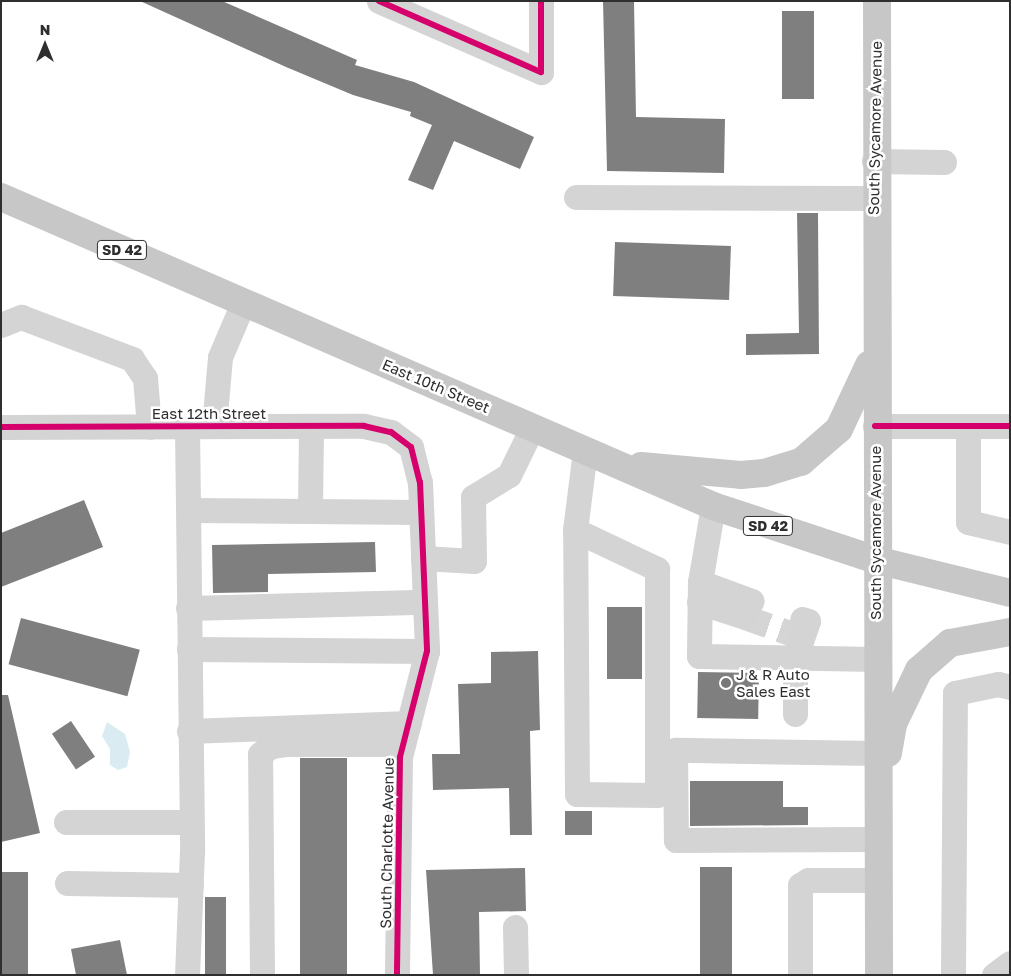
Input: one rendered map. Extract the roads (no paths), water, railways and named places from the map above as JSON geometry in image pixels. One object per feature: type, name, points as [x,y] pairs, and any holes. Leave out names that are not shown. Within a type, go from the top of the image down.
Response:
[{"type":"main road","name":"South Sycamore Avenue","points":[[877,1],[874,198],[876,839],[879,975]]},
{"type":"main road","name":"East 10th Street","points":[[1,197],[714,506],[876,560]]},
{"type":"main road","points":[[829,442],[851,410],[875,346]]},
{"type":"main road","points":[[612,463],[716,474],[764,473],[801,462],[829,442],[875,426]]},
{"type":"main road","name":"SD 42","points":[[876,560],[1010,593]]},
{"type":"main road","points":[[876,839],[893,724],[919,670],[950,643],[1010,632]]},
{"type":"street","points":[[379,1],[540,72],[541,1]]},
{"type":"street","points":[[874,160],[944,162]]},
{"type":"street","points":[[576,196],[874,198]]},
{"type":"street","name":"East 12th Street","points":[[214,426],[220,357],[243,303]]},
{"type":"street","points":[[1,325],[21,317],[132,359],[146,378],[149,427]]},
{"type":"street","points":[[187,426],[191,822],[191,885],[187,975]]},
{"type":"street","points":[[310,510],[311,426]]},
{"type":"street","name":"East 12th Street","points":[[1,427],[364,426],[392,432],[411,447]]},
{"type":"street","points":[[875,426],[1010,426]]},
{"type":"street","points":[[968,426],[968,522],[1010,532]]},
{"type":"street","points":[[423,558],[474,561],[473,497],[509,475],[532,428]]},
{"type":"street","name":"South Charlotte Avenue","points":[[397,975],[406,733],[427,651],[421,512],[411,447]]},
{"type":"street","points":[[575,530],[657,569],[658,795],[577,794],[575,530],[585,451]]},
{"type":"street","points":[[714,506],[700,601],[699,656],[764,653],[797,642],[876,659]]},
{"type":"street","points":[[188,510],[421,512]]},
{"type":"street","points":[[700,601],[746,617],[700,601]]},
{"type":"street","points":[[188,608],[425,602]]},
{"type":"street","points":[[795,714],[797,642]]},
{"type":"street","points":[[188,649],[427,651]]},
{"type":"street","points":[[953,975],[954,693],[998,684],[1010,686]]},
{"type":"street","points":[[189,731],[406,733]]},
{"type":"street","points":[[262,975],[260,754],[271,746],[406,733]]},
{"type":"street","points":[[876,753],[675,750],[676,840],[876,839]]},
{"type":"street","points":[[66,822],[191,822]]},
{"type":"street","points":[[800,975],[800,885],[808,880],[877,880]]},
{"type":"street","points":[[67,883],[191,885]]},
{"type":"street","points":[[515,927],[516,975]]},
{"type":"street","points":[[994,975],[1010,963]]},
{"type":"tunnel","points":[[745,617],[796,635]]},
{"type":"place","name":"J & R Auto Sales East","points":[[726,683]]}]
